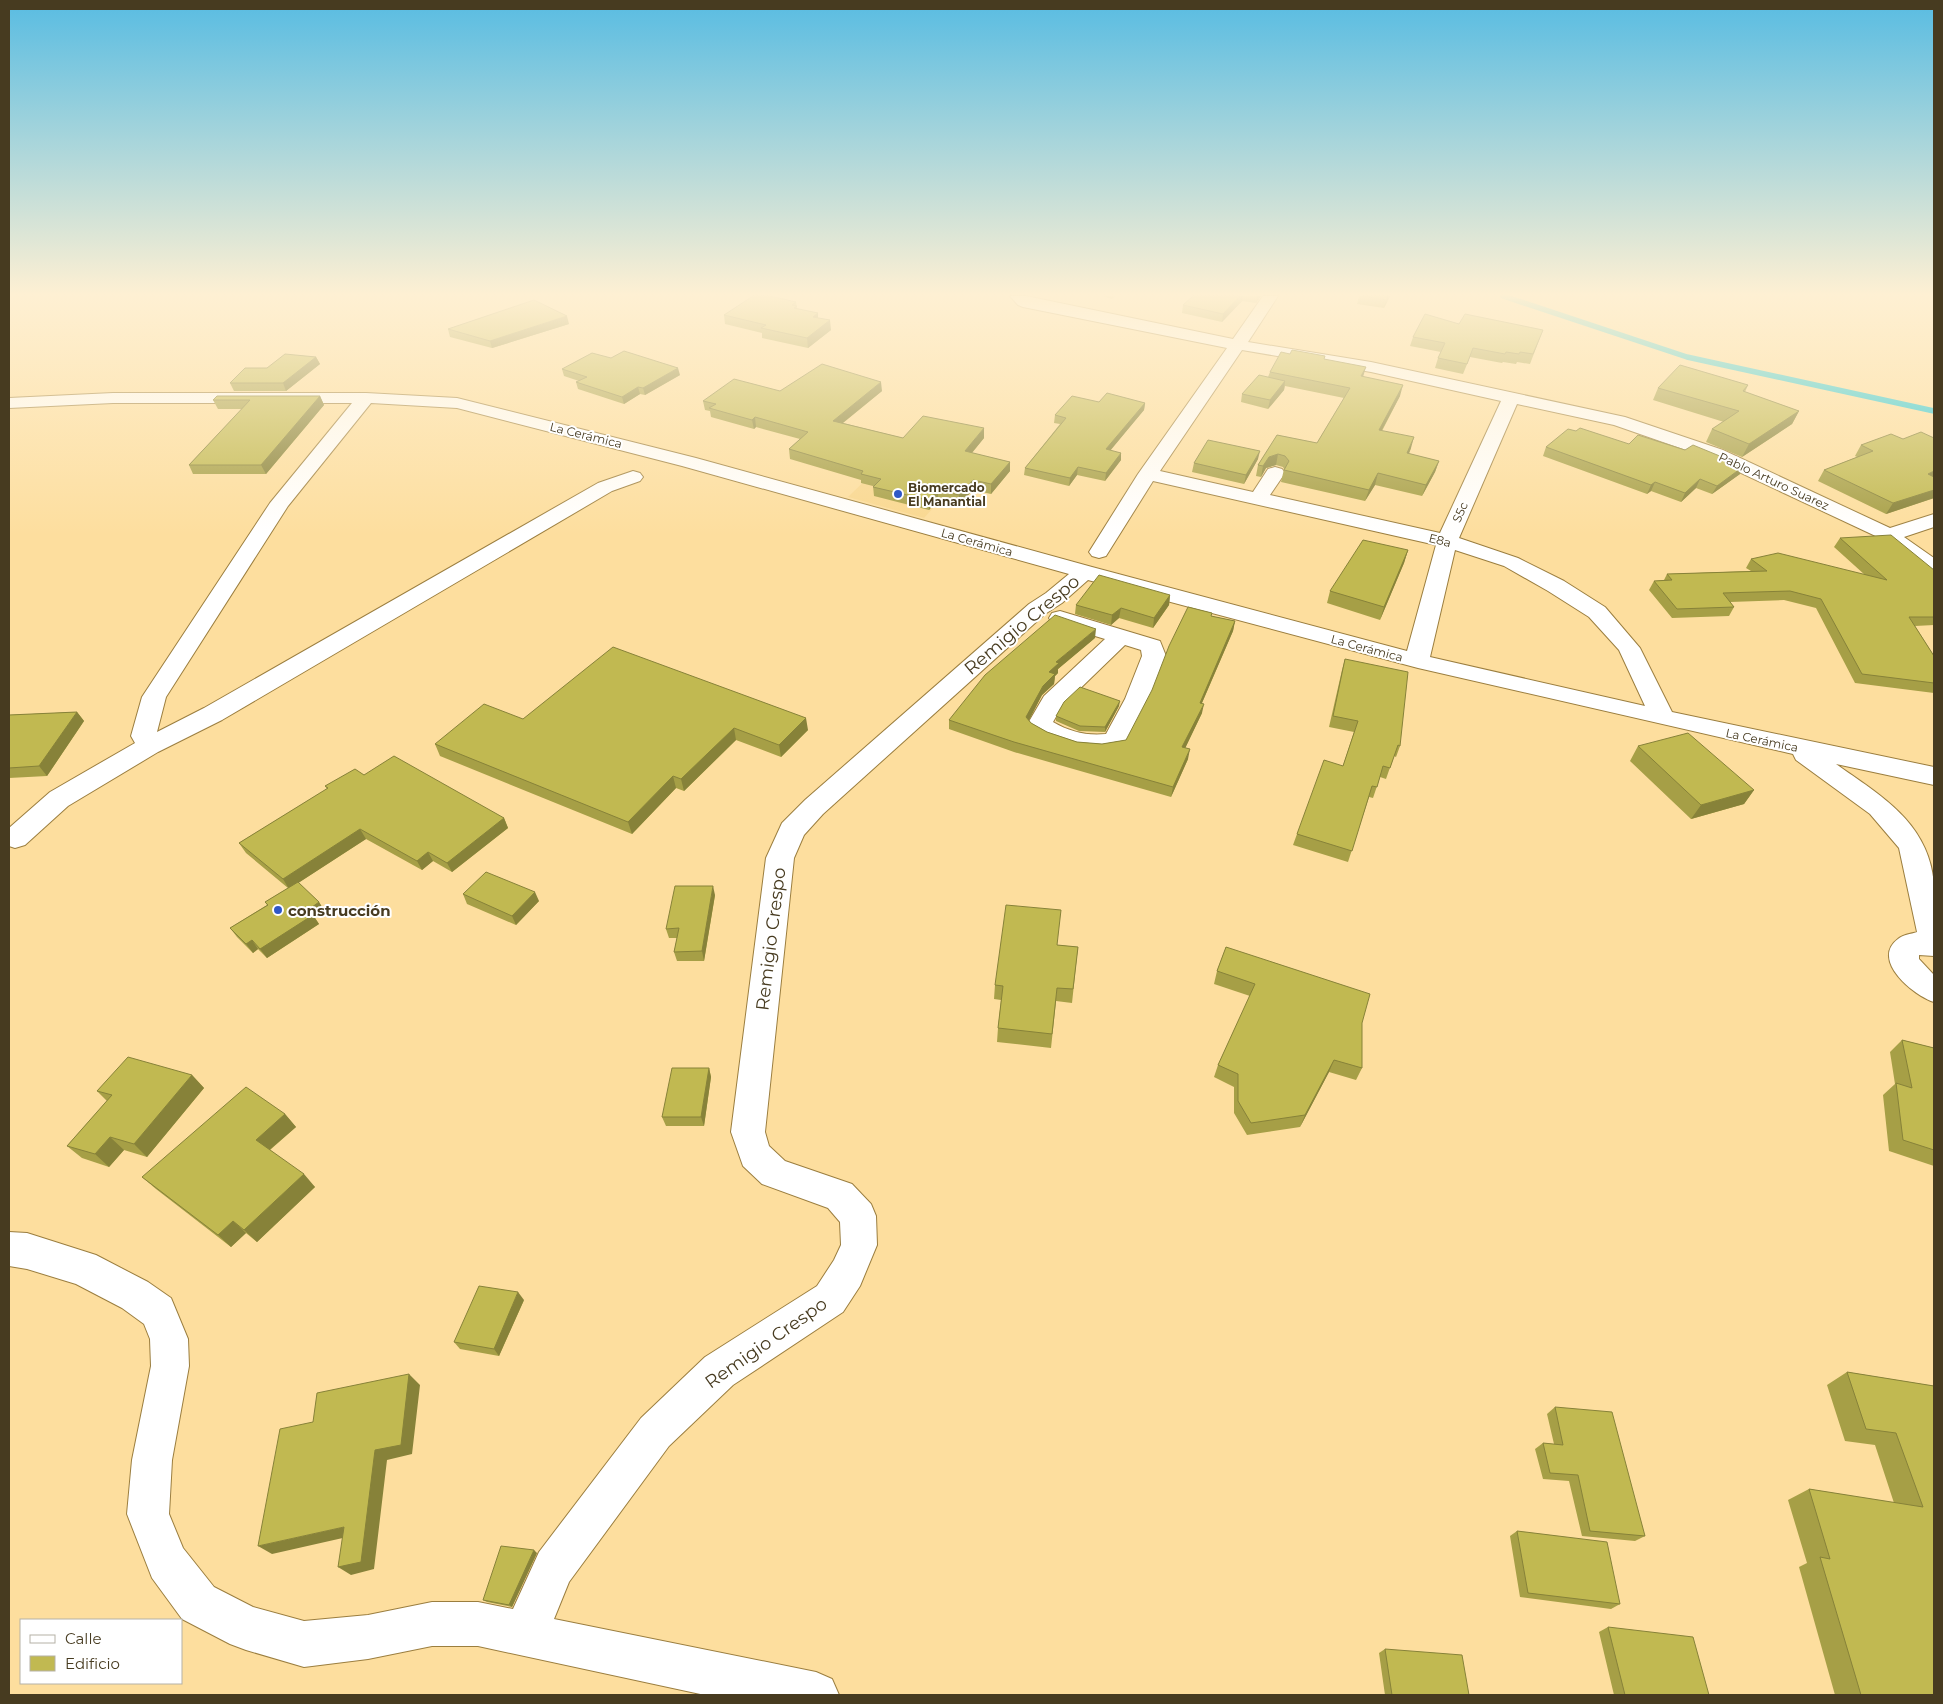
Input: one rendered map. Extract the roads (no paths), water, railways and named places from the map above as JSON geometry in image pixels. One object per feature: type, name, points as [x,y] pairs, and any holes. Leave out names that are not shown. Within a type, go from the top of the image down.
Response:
[{"type":"street","name":"Remigio Crespo","points":[[525,1633],[554,1567],[656,1432],[719,1371],[830,1298],[847,1273],[858,1245],[858,1216],[840,1196],[774,1173],[756,1155],[748,1132],[780,858],[792,830],[814,807],[1037,609],[1054,598],[1092,562],[1148,474],[1217,376]]},
{"type":"street","name":"Pablo Arturo Suarez","points":[[1409,376],[1619,421],[1716,454],[1889,535],[1934,568]]},
{"type":"street","name":"La Cerámica","points":[[9,403],[113,398],[366,398],[457,403],[1092,562],[1418,661],[1663,718],[1934,776]]},
{"type":"street","points":[[149,746],[143,736],[154,697],[280,504],[366,398]]},
{"type":"street","name":"S5c","points":[[1418,661],[1419,648],[1447,541],[1511,398]]},
{"type":"street","points":[[1258,498],[1276,473]]},
{"type":"street","name":"E8a","points":[[1148,474],[1447,541],[1511,562],[1556,586],[1597,612],[1629,648],[1663,718]]},
{"type":"street","points":[[15,838],[59,799],[149,746],[214,714],[605,487],[633,477]]},
{"type":"street","points":[[1889,535],[1934,520]]},
{"type":"street","points":[[1037,609],[1070,622],[1152,646],[1154,656],[1133,707],[1115,742],[1091,744],[1059,736],[1039,725],[1054,701],[1120,637]]},
{"type":"street","points":[[1795,747],[1879,807],[1903,833],[1912,846],[1934,944],[1912,944],[1906,948],[1903,954],[1903,962],[1918,980],[1934,990]]},
{"type":"street","points":[[9,1249],[27,1251],[83,1268],[135,1295],[158,1311],[169,1339],[170,1366],[152,1460],[148,1514],[166,1562],[198,1603],[246,1628],[304,1644],[368,1637],[432,1624],[478,1624],[525,1633],[575,1646],[816,1695]]},
{"type":"waterway","points":[[1772,376],[1934,411]]},
{"type":"place","name":"Biomercado El Manantial","points":[[898,494]]},
{"type":"place","name":"construcción","points":[[278,910]]}]
